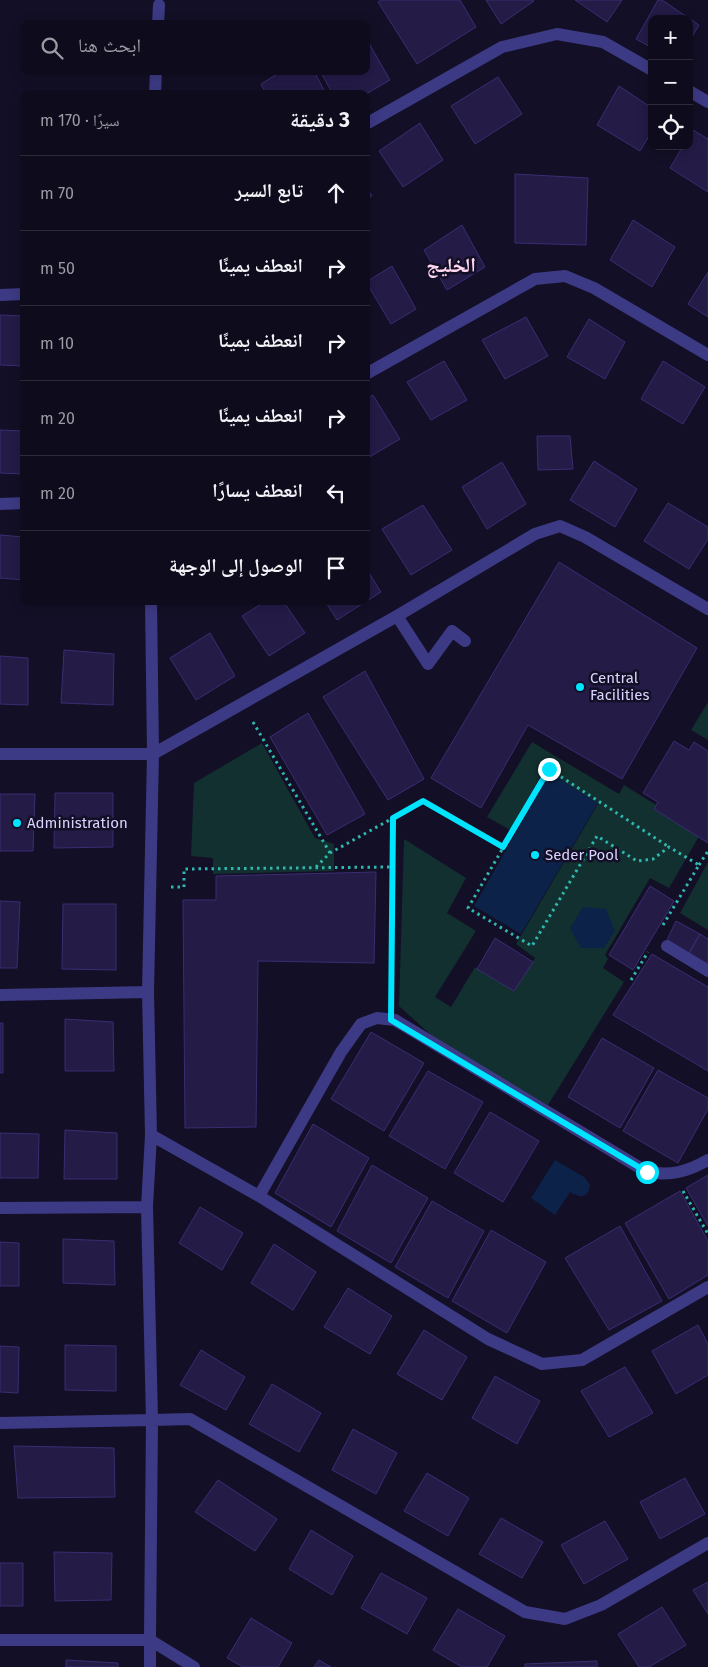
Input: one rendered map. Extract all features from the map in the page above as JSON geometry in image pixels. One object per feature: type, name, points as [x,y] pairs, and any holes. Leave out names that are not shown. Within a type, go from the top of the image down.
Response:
[{"type":"street","points":[[158,20],[159,5]]},
{"type":"street","points":[[370,122],[502,46],[557,34],[603,42],[648,68]]},
{"type":"street","points":[[155,90],[156,75]]},
{"type":"street","points":[[693,93],[708,102]]},
{"type":"street","points":[[370,372],[535,279],[565,276],[594,288],[708,355]]},
{"type":"street","points":[[0,295],[20,294]]},
{"type":"street","points":[[0,504],[20,503]]},
{"type":"street","points":[[0,754],[153,754],[397,616],[535,534],[560,526],[585,537],[708,610]]},
{"type":"street","points":[[150,1667],[152,1420],[147,1207],[151,1135],[148,992],[153,754],[151,605]]},
{"type":"street","points":[[397,616],[428,664],[452,631],[465,641]]},
{"type":"street","points":[[667,946],[708,971]]},
{"type":"street","points":[[0,995],[148,992]]},
{"type":"street","points":[[259,1196],[341,1052],[361,1024],[377,1018],[391,1020],[647,1172],[666,1176],[690,1171],[708,1160]]},
{"type":"street","points":[[151,1135],[259,1196],[488,1339],[542,1364],[582,1360],[708,1287]]},
{"type":"street","points":[[0,1208],[147,1207]]},
{"type":"street","points":[[0,1423],[190,1419],[525,1612],[564,1619],[601,1605],[708,1544]]},
{"type":"street","points":[[0,1640],[150,1640],[194,1667]]},
{"type":"path","points":[[242,704],[330,853]]},
{"type":"path","points":[[668,847],[653,859],[637,861],[597,836],[532,946],[468,908],[549,769],[668,847],[699,865]]},
{"type":"path","points":[[316,868],[330,853],[423,801],[503,847]]},
{"type":"path","points":[[391,1020],[393,818]]},
{"type":"path","points":[[660,930],[708,851]]},
{"type":"path","points":[[150,888],[184,887],[184,869],[393,866]]},
{"type":"path","points":[[632,980],[651,947]]},
{"type":"path","points":[[678,1173],[680,1186],[708,1234]]},
{"type":"green space","points":[[708,702],[708,740],[691,730]]},
{"type":"green space","points":[[532,742],[619,794],[624,785],[701,833],[669,888],[650,878],[605,955],[608,959],[603,968],[624,982],[548,1105],[442,1045],[399,1006],[404,839],[466,878],[447,913],[476,931],[435,997],[451,1007],[475,967],[514,991],[535,958],[516,944],[598,804],[544,770],[510,830],[487,817]]},
{"type":"green space","points":[[262,743],[315,838],[334,844],[334,871],[213,874],[213,858],[191,856],[194,783]]},
{"type":"green space","points":[[708,862],[708,930],[680,913]]},
{"type":"water","name":"Seder Pool","points":[[550,773],[598,803],[521,934],[474,906]]},
{"type":"water","points":[[583,907],[606,909],[615,931],[604,948],[581,948],[570,928]]},
{"type":"water","points":[[555,1160],[584,1177],[590,1185],[589,1190],[583,1196],[570,1192],[555,1215],[531,1198]]},
{"type":"building","points":[[381,0],[460,0],[476,27],[417,64],[378,2]]},
{"type":"building","points":[[486,0],[533,0],[534,1],[501,24]]},
{"type":"building","points":[[575,0],[622,0],[607,22]]},
{"type":"building","points":[[658,0],[662,0],[684,15],[650,15]]},
{"type":"building","points":[[648,18],[648,46],[636,39]]},
{"type":"building","points":[[693,21],[699,25],[693,35]]},
{"type":"building","points":[[370,45],[390,80],[370,92],[370,90],[331,90],[322,75],[370,75]]},
{"type":"building","points":[[276,75],[316,75],[324,90],[264,90],[261,84]]},
{"type":"building","points":[[498,77],[522,114],[475,144],[451,106]]},
{"type":"building","points":[[619,86],[648,105],[648,138],[640,151],[597,125]]},
{"type":"building","points":[[420,123],[443,160],[403,187],[379,151]]},
{"type":"building","points":[[693,130],[708,139],[708,192],[670,168],[681,150],[693,150]]},
{"type":"building","points":[[515,174],[588,178],[586,245],[515,243]]},
{"type":"building","points":[[633,220],[675,247],[652,287],[610,260]]},
{"type":"building","points":[[462,225],[485,267],[447,290],[424,250]]},
{"type":"building","points":[[392,266],[416,309],[391,324],[370,289],[370,280]]},
{"type":"building","points":[[708,272],[708,317],[688,304]]},
{"type":"building","points":[[0,315],[20,316],[20,366],[0,365]]},
{"type":"building","points":[[526,317],[548,356],[505,379],[482,340]]},
{"type":"building","points":[[589,319],[625,342],[605,379],[567,357]]},
{"type":"building","points":[[444,361],[467,400],[431,420],[407,382]]},
{"type":"building","points":[[663,361],[705,387],[683,424],[641,399]]},
{"type":"building","points":[[373,395],[400,439],[370,457],[370,397]]},
{"type":"building","points":[[0,430],[20,431],[20,474],[0,473]]},
{"type":"building","points":[[537,436],[570,436],[573,469],[538,470]]},
{"type":"building","points":[[594,461],[637,489],[615,527],[570,500]]},
{"type":"building","points":[[502,462],[526,504],[487,529],[462,487]]},
{"type":"building","points":[[668,503],[708,527],[708,539],[689,569],[644,541]]},
{"type":"building","points":[[423,505],[452,550],[411,575],[382,529]]},
{"type":"building","points":[[0,535],[20,537],[20,580],[0,578]]},
{"type":"building","name":"Central Facilities","points":[[559,562],[697,648],[622,779],[528,725],[481,808],[431,778]]},
{"type":"building","points":[[370,574],[381,592],[370,599]]},
{"type":"building","points":[[260,605],[286,605],[305,633],[269,656],[242,616]]},
{"type":"building","points":[[328,605],[361,605],[337,620]]},
{"type":"building","points":[[210,633],[235,676],[196,700],[170,658]]},
{"type":"building","points":[[64,650],[114,654],[113,705],[61,703]]},
{"type":"building","points":[[0,656],[28,658],[28,705],[0,704]]},
{"type":"building","points":[[365,671],[424,779],[388,800],[323,697]]},
{"type":"building","points":[[308,713],[365,814],[327,835],[270,737]]},
{"type":"building","points":[[674,741],[689,750],[694,742],[708,751],[708,843],[654,809],[658,802],[643,793]]},
{"type":"building","points":[[55,793],[113,793],[113,847],[54,848]]},
{"type":"building","name":"Administration","points":[[0,794],[35,794],[33,851],[0,851]]},
{"type":"building","points":[[376,872],[374,963],[258,961],[256,1127],[185,1128],[183,900],[216,900],[216,876]]},
{"type":"building","points":[[650,886],[674,901],[633,970],[609,955]]},
{"type":"building","points":[[0,901],[20,902],[17,968],[0,968]]},
{"type":"building","points":[[63,904],[116,904],[116,970],[62,969]]},
{"type":"building","points":[[676,921],[700,934],[689,953],[667,940]]},
{"type":"building","points":[[700,934],[708,939],[708,964],[689,953]]},
{"type":"building","points":[[495,938],[533,962],[514,991],[477,969]]},
{"type":"building","points":[[652,954],[708,987],[708,1071],[613,1015]]},
{"type":"building","points":[[65,1019],[113,1022],[114,1071],[65,1071]]},
{"type":"building","points":[[0,1023],[3,1023],[3,1073],[0,1073]]},
{"type":"building","points":[[371,1032],[424,1063],[384,1131],[331,1099]]},
{"type":"building","points":[[602,1038],[654,1068],[620,1128],[568,1097]]},
{"type":"building","points":[[658,1070],[708,1098],[708,1109],[678,1163],[623,1131]]},
{"type":"building","points":[[428,1071],[483,1102],[445,1169],[389,1136]]},
{"type":"building","points":[[490,1112],[539,1141],[503,1202],[454,1173]]},
{"type":"building","points":[[313,1124],[369,1158],[331,1227],[275,1193]]},
{"type":"building","points":[[65,1130],[117,1133],[117,1179],[64,1179]]},
{"type":"building","points":[[0,1133],[39,1134],[38,1178],[0,1178]]},
{"type":"building","points":[[372,1165],[428,1198],[391,1263],[337,1231]]},
{"type":"building","points":[[708,1175],[708,1226],[686,1188]]},
{"type":"building","points":[[680,1191],[708,1241],[708,1275],[669,1299],[625,1223]]},
{"type":"building","points":[[432,1201],[484,1231],[448,1298],[395,1267]]},
{"type":"building","points":[[200,1207],[243,1233],[222,1270],[179,1243]]},
{"type":"building","points":[[620,1226],[662,1301],[609,1330],[565,1258]]},
{"type":"building","points":[[491,1230],[546,1262],[507,1333],[452,1301]]},
{"type":"building","points":[[63,1239],[114,1241],[115,1285],[63,1283]]},
{"type":"building","points":[[0,1242],[19,1243],[19,1286],[0,1286]]},
{"type":"building","points":[[274,1244],[316,1272],[293,1310],[251,1283]]},
{"type":"building","points":[[348,1288],[392,1316],[370,1354],[324,1327]]},
{"type":"building","points":[[698,1325],[708,1344],[708,1375],[676,1394],[652,1351]]},
{"type":"building","points":[[424,1330],[467,1357],[442,1400],[397,1374]]},
{"type":"building","points":[[65,1345],[116,1346],[116,1391],[65,1390]]},
{"type":"building","points":[[0,1346],[19,1347],[18,1393],[0,1392]]},
{"type":"building","points":[[201,1350],[245,1377],[226,1410],[180,1385]]},
{"type":"building","points":[[625,1367],[653,1413],[609,1437],[581,1391]]},
{"type":"building","points":[[495,1376],[540,1401],[517,1444],[472,1418]]},
{"type":"building","points":[[272,1384],[321,1413],[299,1452],[249,1424]]},
{"type":"building","points":[[353,1429],[397,1453],[376,1494],[332,1470]]},
{"type":"building","points":[[14,1446],[114,1448],[115,1497],[18,1498]]},
{"type":"building","points":[[427,1473],[469,1498],[448,1536],[404,1511]]},
{"type":"building","points":[[685,1478],[705,1514],[660,1539],[640,1502]]},
{"type":"building","points":[[218,1480],[277,1519],[255,1551],[195,1512]]},
{"type":"building","points":[[501,1518],[543,1542],[522,1578],[479,1554]]},
{"type":"building","points":[[605,1521],[628,1559],[584,1584],[561,1545]]},
{"type":"building","points":[[311,1530],[353,1556],[332,1595],[289,1569]]},
{"type":"building","points":[[54,1552],[112,1553],[111,1600],[55,1601]]},
{"type":"building","points":[[0,1563],[23,1563],[23,1606],[0,1606]]},
{"type":"building","points":[[381,1573],[427,1598],[407,1634],[361,1608]]},
{"type":"building","points":[[708,1582],[708,1614],[693,1590]]},
{"type":"building","points":[[662,1607],[686,1645],[649,1667],[639,1667],[618,1634]]},
{"type":"building","points":[[458,1609],[505,1636],[487,1667],[462,1667],[433,1650]]},
{"type":"building","points":[[251,1618],[292,1643],[278,1667],[243,1667],[227,1658]]},
{"type":"building","points":[[66,1660],[118,1663],[118,1667],[66,1667]]},
{"type":"building","points":[[319,1660],[331,1667],[314,1667]]},
{"type":"building","points":[[597,1661],[597,1667],[525,1667],[525,1664]]},
{"type":"place","name":"Central Facilities","points":[[580,687]]},
{"type":"place","name":"Administration","points":[[17,823]]},
{"type":"place","name":"Seder Pool","points":[[535,855]]},
{"type":"district","name":"الخليج","points":[[451,265]]},
{"type":"route","points":[[549,769],[503,847],[423,801],[393,818],[391,1020],[395,1020],[647,1172]]}]
